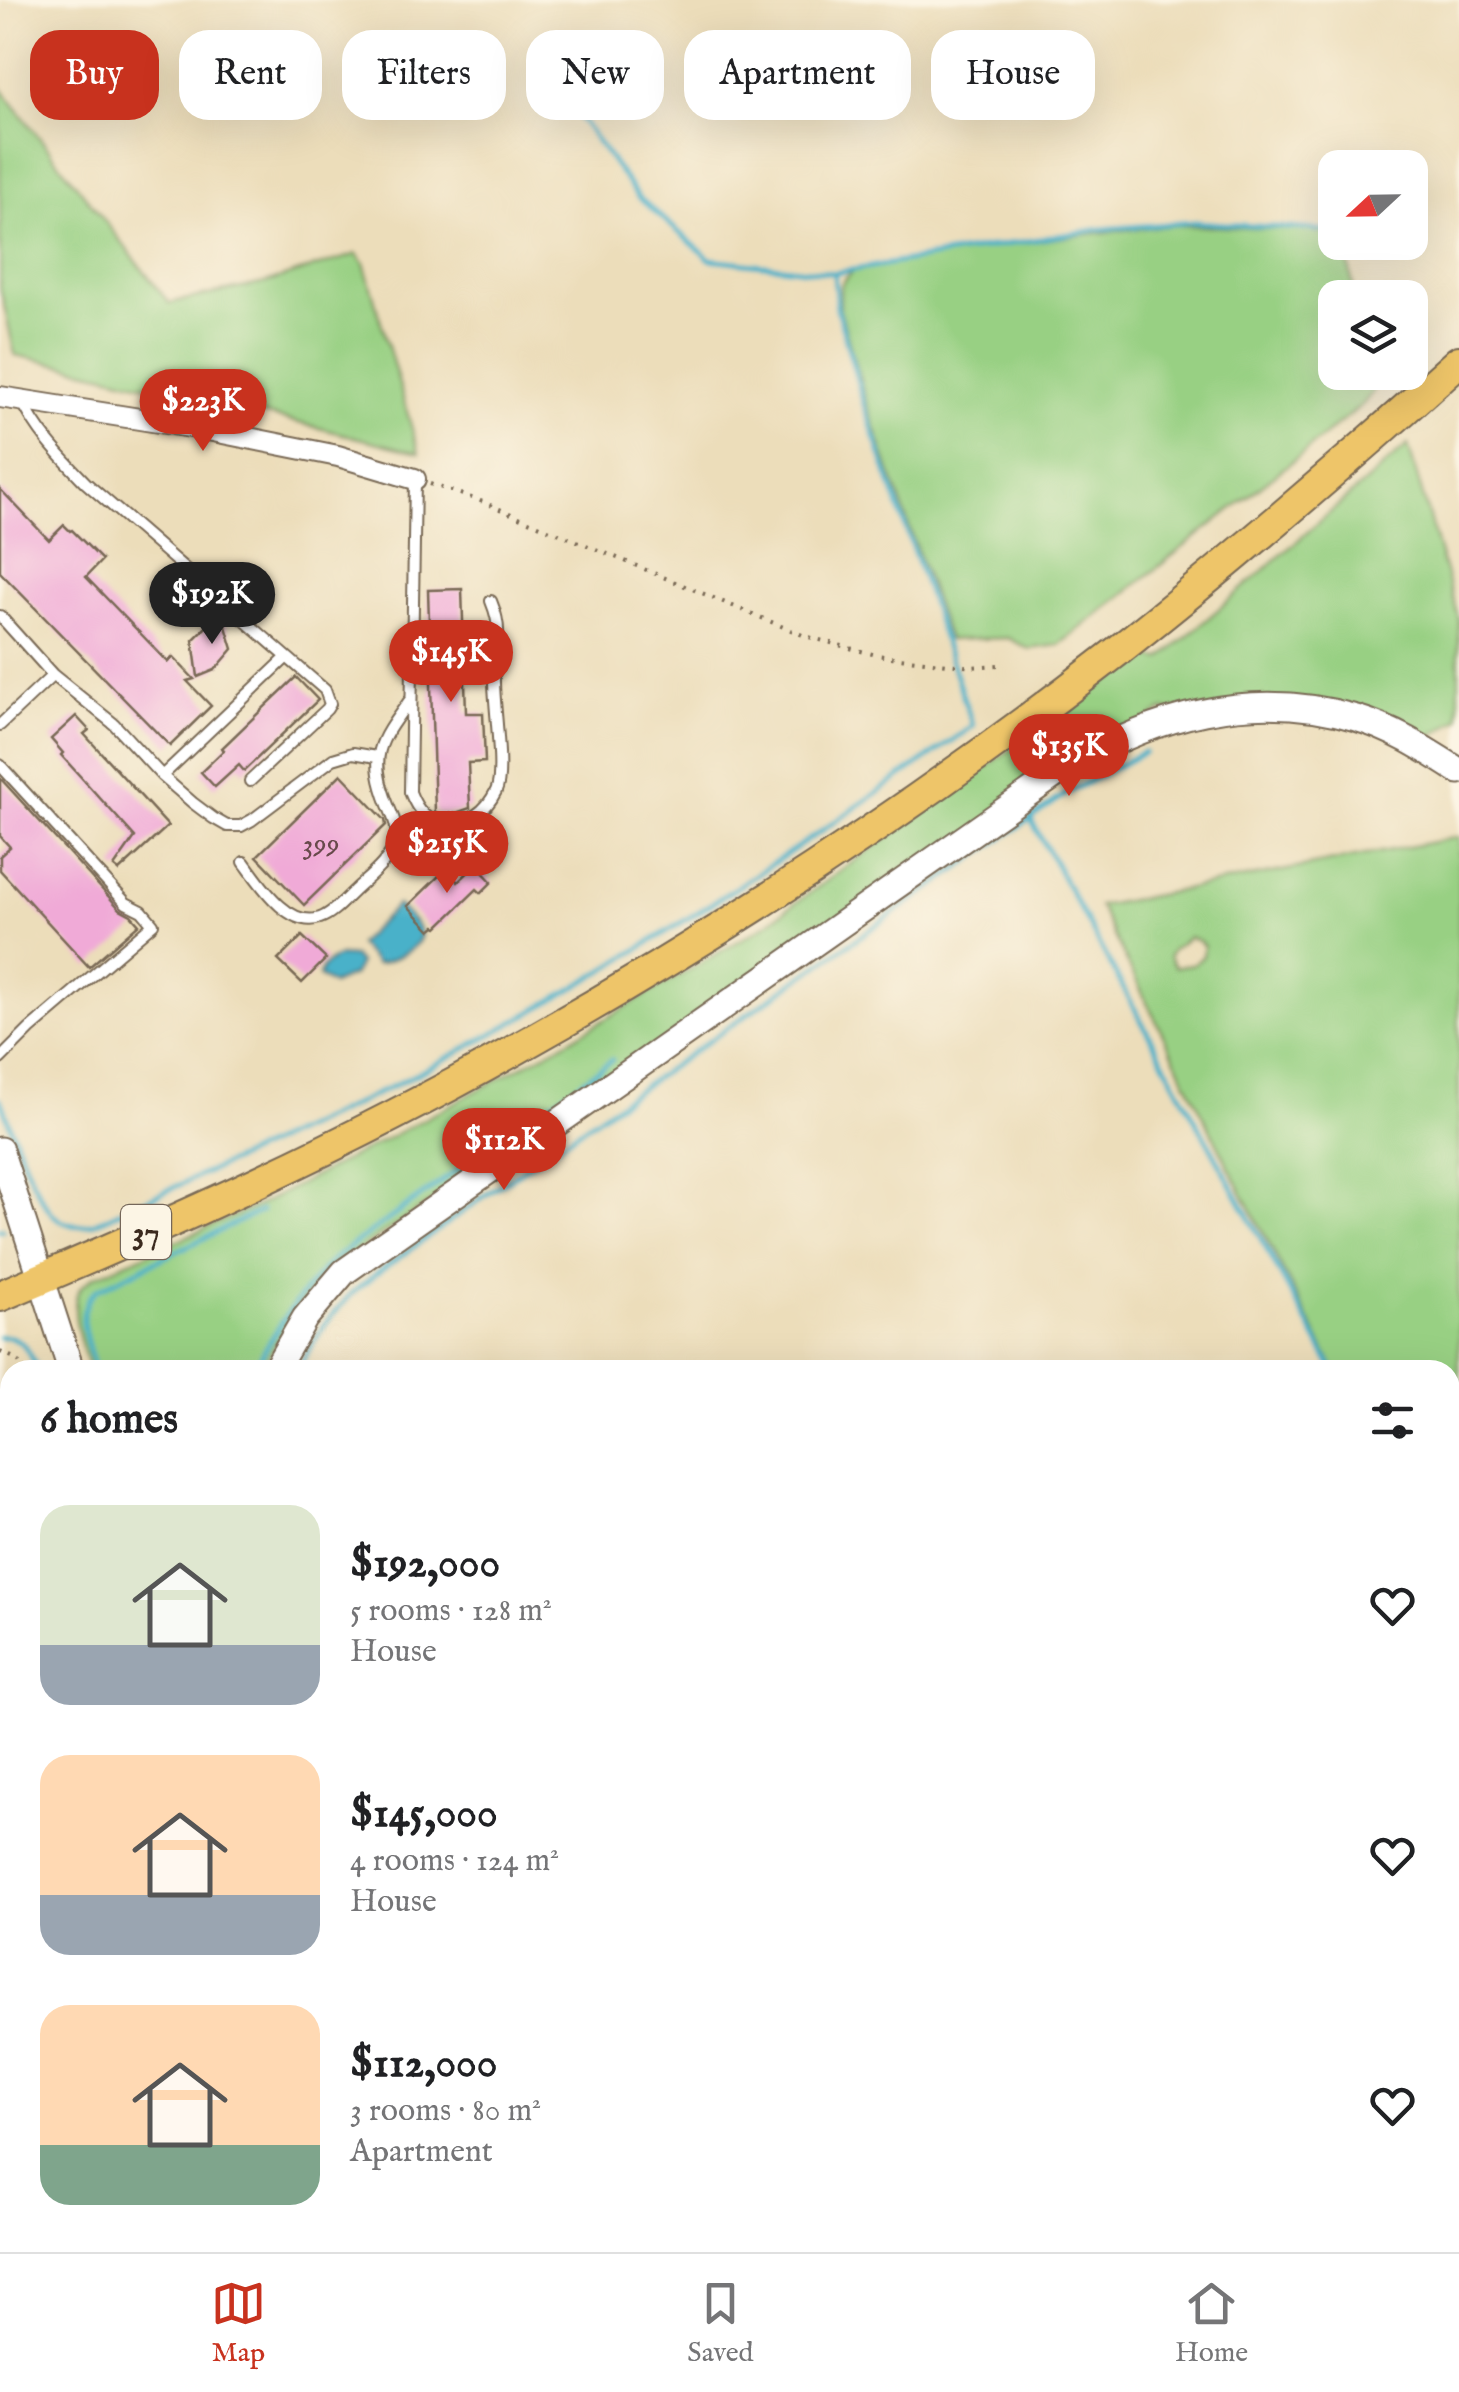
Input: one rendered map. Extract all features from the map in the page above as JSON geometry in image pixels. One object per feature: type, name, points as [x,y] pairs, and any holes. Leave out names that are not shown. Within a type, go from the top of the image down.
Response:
[{"type":"main road","name":"37","points":[[0,1296],[250,1184],[418,1103],[591,1006],[742,914],[902,808],[1118,650],[1327,478],[1459,361]]},
{"type":"street","points":[[0,397],[203,428],[338,456],[414,479]]},
{"type":"street","points":[[280,1360],[304,1318],[344,1272],[1013,804],[1097,750],[1151,726],[1220,708],[1300,708],[1358,718],[1409,739],[1459,771]]},
{"type":"street","points":[[0,1150],[68,1360]]},
{"type":"lane","points":[[22,400],[52,447],[86,483],[325,690],[330,704],[250,781]]},
{"type":"lane","points":[[414,479],[410,792],[421,814],[441,824],[473,818],[498,788],[494,678],[499,637],[491,601]]},
{"type":"lane","points":[[0,616],[54,676],[114,724],[162,776],[227,826],[241,826],[334,758],[353,754],[377,757]]},
{"type":"lane","points":[[162,776],[287,657]]},
{"type":"lane","points":[[0,726],[54,676]]},
{"type":"lane","points":[[244,862],[282,908],[309,919],[332,911],[382,863],[396,840],[396,825],[382,788],[377,757],[382,740],[411,699]]},
{"type":"lane","points":[[0,765],[126,903],[142,911],[153,924],[0,1060]]},
{"type":"path","points":[[414,479],[478,500],[805,636],[876,655],[972,667],[998,665]]},
{"type":"green space","points":[[0,87],[169,303],[265,283],[357,254],[364,263],[419,453],[15,355],[0,287]]},
{"type":"green space","points":[[1176,225],[1318,232],[1318,260],[1348,260],[1352,280],[1318,280],[1318,390],[1373,392],[1298,457],[1059,645],[1029,649],[1008,638],[948,640],[867,404],[840,310],[840,289],[853,271],[1054,238]]},
{"type":"green space","points":[[1408,445],[1459,620],[1459,719],[1431,736],[1356,707],[1161,711],[338,1264],[295,1314],[267,1360],[86,1360],[75,1306],[80,1288],[93,1277],[259,1205],[561,1045],[759,929],[1142,656],[1161,659]]},
{"type":"green space","points":[[1459,837],[1459,1360],[1330,1360],[1099,906]],"holes":[[[1189,937],[1204,946],[1203,956],[1193,964],[1175,967],[1169,956]]]},
{"type":"water","points":[[397,905],[416,924],[420,937],[405,953],[376,964],[358,944]]},
{"type":"water","points":[[340,956],[354,957],[359,963],[353,975],[332,984],[319,977],[327,964]]},
{"type":"building","points":[[0,489],[49,540],[64,525],[72,530],[102,560],[86,577],[168,662],[173,657],[194,679],[187,681],[211,706],[170,746],[0,572]]},
{"type":"building","points":[[462,589],[466,713],[483,713],[485,762],[468,763],[470,808],[441,814],[435,812],[428,590]]},
{"type":"building","points":[[215,618],[224,620],[233,649],[215,670],[198,677],[193,640]]},
{"type":"building","points":[[296,677],[318,700],[244,771],[239,765],[215,787],[201,772]]},
{"type":"building","points":[[76,716],[89,730],[84,734],[168,826],[119,871],[114,867],[135,837],[51,739]]},
{"type":"building","points":[[341,774],[386,825],[304,905],[257,856]]},
{"type":"building","points":[[0,778],[120,909],[139,924],[89,967],[0,870],[0,856],[10,847],[0,836]]},
{"type":"building","points":[[476,865],[492,882],[481,893],[477,889],[438,927],[431,930],[408,906],[446,869],[458,882]]},
{"type":"building","points":[[302,936],[326,959],[302,983],[278,960]]},
{"type":"waterway","points":[[581,120],[638,197],[710,259],[834,273]]},
{"type":"waterway","points":[[0,1099],[30,1175],[52,1213],[72,1225],[95,1223],[375,1095],[532,1012],[725,895],[973,726],[864,405],[837,308],[834,273],[1100,229],[1195,222],[1318,230]]},
{"type":"waterway","points":[[303,1360],[325,1324],[351,1294],[375,1275],[1069,792],[1144,752]]},
{"type":"waterway","points":[[1030,818],[1328,1360]]},
{"type":"waterway","points":[[259,1360],[290,1310],[336,1257],[612,1060]]},
{"type":"waterway","points":[[92,1360],[83,1318],[96,1290],[261,1211]]},
{"type":"waterway","points":[[0,1337],[19,1341],[33,1360]]}]
